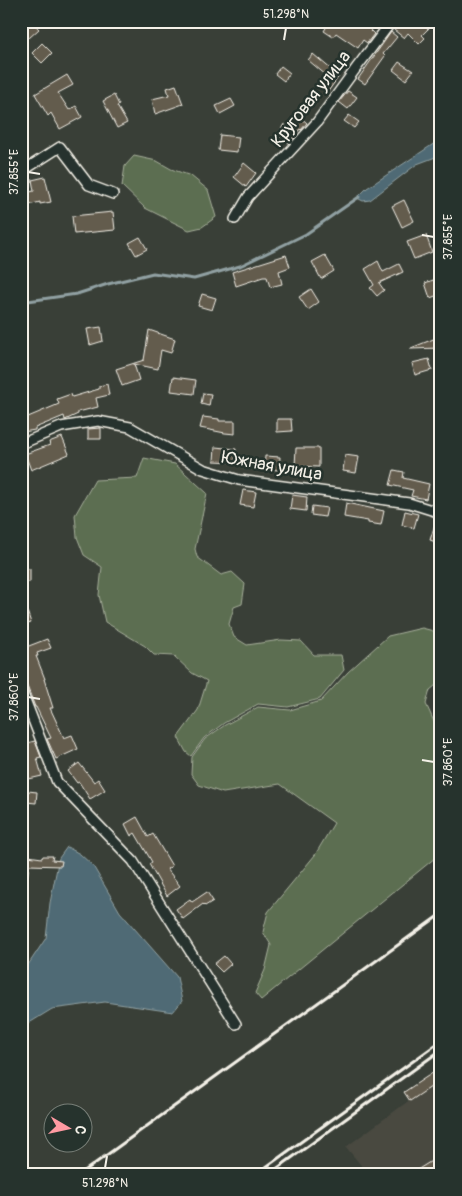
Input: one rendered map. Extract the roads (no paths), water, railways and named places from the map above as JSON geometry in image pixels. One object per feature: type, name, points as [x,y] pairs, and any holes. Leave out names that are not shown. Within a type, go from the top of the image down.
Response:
[{"type":"street","name":"Круговая улица","points":[[235,219],[248,197],[318,122],[392,21]]},
{"type":"street","points":[[21,172],[60,147],[90,185],[113,194]]},
{"type":"street","name":"Южная улица","points":[[21,444],[61,427],[98,421],[130,427],[203,470],[239,480],[409,503],[441,513]]},
{"type":"street","points":[[21,690],[57,782],[133,862],[236,1024]]},
{"type":"water","points":[[441,139],[441,155],[417,164],[370,200],[363,201],[357,198],[367,188]]},
{"type":"water","points":[[67,847],[80,854],[93,866],[120,912],[177,977],[182,1001],[173,1012],[105,1002],[52,1009],[21,1028],[21,973],[46,938],[50,903],[59,858]]},
{"type":"waterway","points":[[21,302],[77,294],[153,273],[194,279],[240,266],[306,234],[359,197]]},
{"type":"railway","points":[[79,1175],[441,914]]},
{"type":"railway","points":[[255,1175],[441,1041]]},
{"type":"railway","points":[[268,1175],[441,1050]]}]
